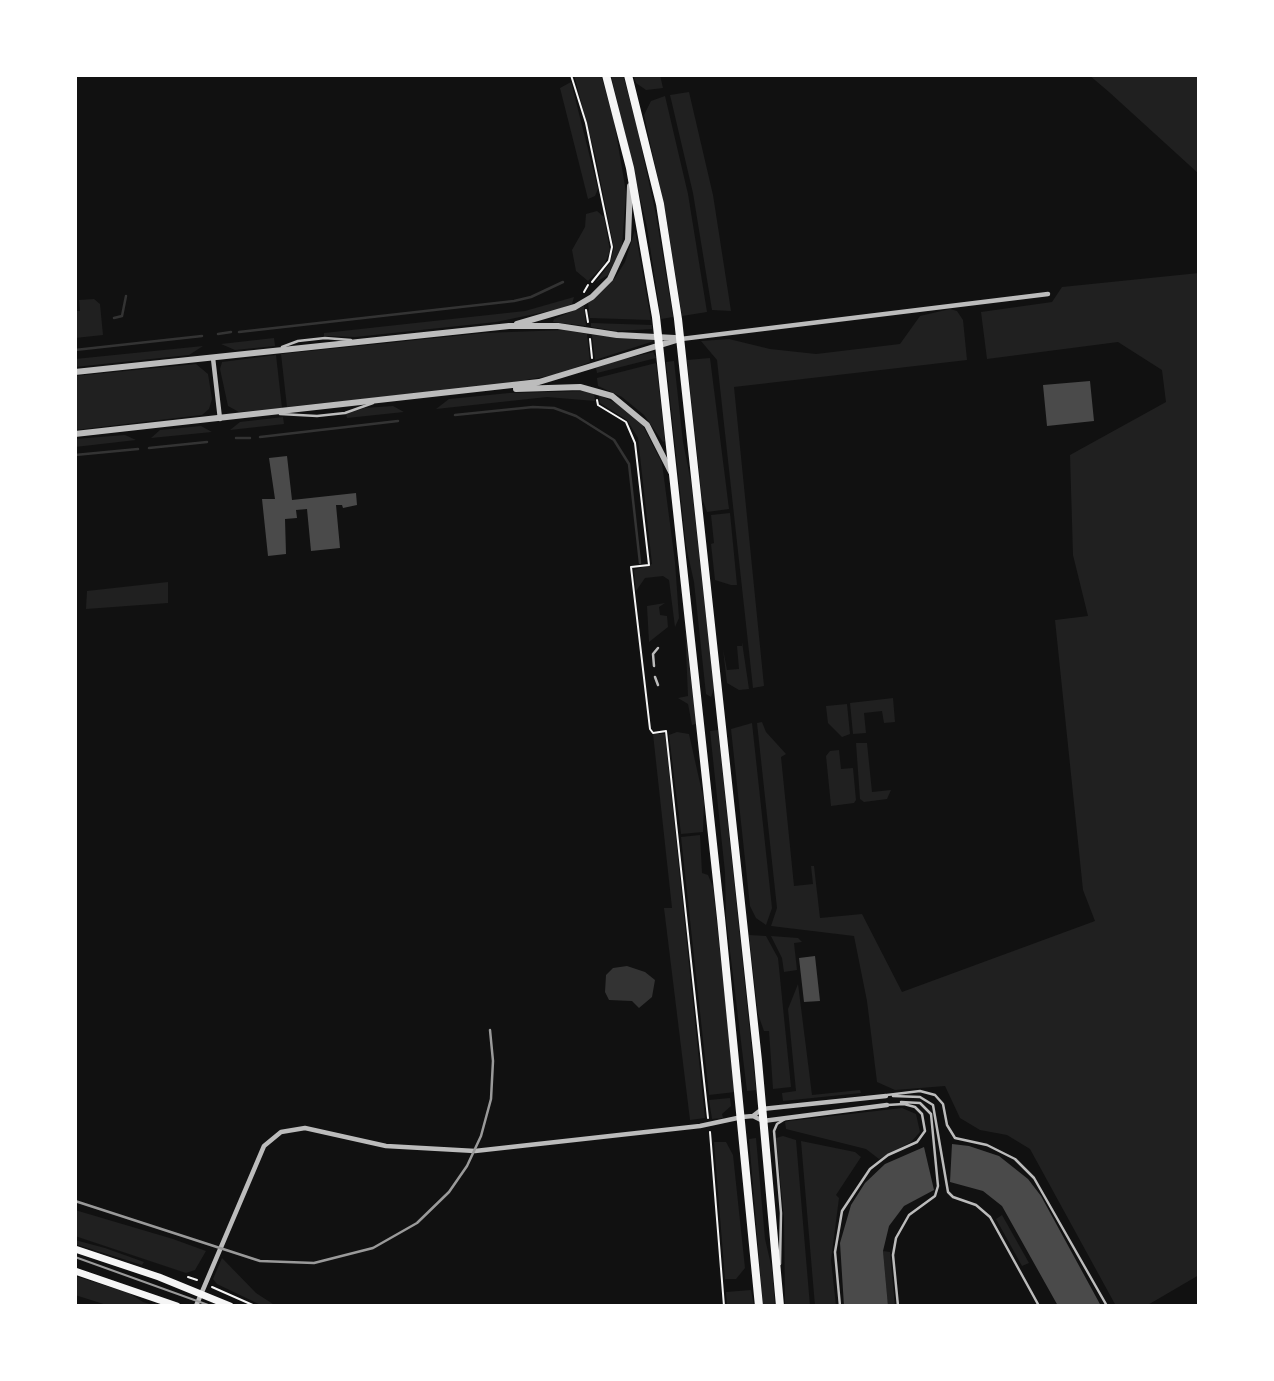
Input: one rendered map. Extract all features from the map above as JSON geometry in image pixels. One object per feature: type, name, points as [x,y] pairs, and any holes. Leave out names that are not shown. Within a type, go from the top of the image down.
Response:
[{"type":"main road","points":[[606,75],[630,168],[659,341],[742,1117],[759,1306]]},
{"type":"main road","points":[[628,75],[660,204],[680,339],[762,1109],[780,1306]]},
{"type":"main road","points":[[75,1249],[185,1286],[230,1306]]},
{"type":"main road","points":[[75,1271],[177,1306]]},
{"type":"street","points":[[509,326],[575,307],[610,279],[623,257],[630,231],[630,168]]},
{"type":"street","points":[[75,372],[509,326],[558,326],[659,341],[1048,294]]},
{"type":"street","points":[[75,434],[479,391],[558,378],[659,341]]},
{"type":"street","points":[[213,357],[220,419]]},
{"type":"street","points":[[479,391],[580,387],[612,396],[647,425],[661,447],[673,479]]},
{"type":"street","points":[[753,1116],[762,1109],[886,1096]]},
{"type":"street","points":[[196,1306],[264,1146],[281,1132],[305,1128],[354,1141],[413,1150],[475,1151],[709,1125],[742,1117],[753,1116],[763,1121],[887,1105]]},
{"type":"lane","points":[[654,666],[653,654],[658,648]]},
{"type":"lane","points":[[655,677],[658,685]]},
{"type":"lane","points":[[886,1096],[914,1091],[935,1096],[943,1104],[952,1135],[988,1145],[1015,1159],[1034,1178],[1107,1306]]},
{"type":"lane","points":[[886,1096],[915,1096],[933,1105],[937,1114],[946,1187],[953,1198],[972,1203],[990,1217],[1039,1306]]},
{"type":"lane","points":[[887,1105],[915,1102],[923,1105],[931,1114],[938,1186],[932,1200],[913,1210],[897,1233],[893,1255],[898,1306]]},
{"type":"lane","points":[[840,1306],[835,1252],[842,1211],[870,1169],[888,1155],[917,1142],[925,1131],[922,1114],[915,1107],[887,1105]]},
{"type":"lane","points":[[778,1274],[782,1254],[781,1213],[774,1131],[778,1124],[788,1118]]},
{"type":"path","points":[[571,75],[586,123],[612,247],[609,261],[592,282]]},
{"type":"path","points":[[583,289],[588,285]]},
{"type":"path","points":[[586,305],[589,326]]},
{"type":"path","points":[[589,335],[592,361]]},
{"type":"path","points":[[597,405],[626,422],[635,438],[649,565],[631,567],[650,729],[653,733],[666,731],[708,1119]]},
{"type":"path","points":[[709,1131],[724,1306]]},
{"type":"path","points":[[188,1277],[197,1280]]},
{"type":"path","points":[[211,1286],[255,1306]]},
{"type":"shaded area","points":[[574,75],[601,75],[614,121],[626,192],[622,247],[608,275],[596,282],[610,263],[614,248],[595,154]]},
{"type":"shaded area","points":[[611,75],[623,75],[636,123],[656,215],[673,317],[661,319],[647,227]]},
{"type":"shaded area","points":[[633,75],[660,75],[663,88],[646,90],[636,83]]},
{"type":"shaded area","points":[[1089,75],[1199,75],[1199,174],[1109,92]]},
{"type":"shaded area","points":[[571,82],[598,189],[595,196],[588,199],[560,88]]},
{"type":"shaded area","points":[[689,92],[713,195],[731,311],[712,310],[693,193],[670,95]]},
{"type":"shaded area","points":[[665,96],[688,194],[707,312],[682,316],[666,215],[644,115],[651,101]]},
{"type":"shaded area","points":[[597,211],[604,217],[610,251],[604,265],[588,281],[576,271],[572,250],[585,227],[586,214]]},
{"type":"shaded area","points":[[635,230],[651,320],[590,318],[588,303],[615,278],[625,262]]},
{"type":"shaded area","points":[[1199,273],[1199,1275],[1146,1306],[1116,1306],[1030,1149],[1007,1135],[980,1130],[960,1118],[945,1086],[895,1090],[877,1082],[867,1001],[854,936],[771,926],[777,908],[757,723],[762,722],[766,732],[786,754],[781,757],[794,886],[813,884],[811,866],[814,866],[820,918],[862,914],[902,992],[1095,921],[1083,890],[1055,620],[1088,616],[1073,555],[1070,455],[1166,402],[1162,370],[1118,342],[987,359],[981,312],[1052,302],[1062,287]]},
{"type":"shaded area","points":[[574,297],[572,304],[559,309],[496,322],[355,337],[324,336],[324,333],[525,311]]},
{"type":"shaded area","points":[[94,299],[100,304],[103,335],[75,338],[75,311],[80,311],[79,300]]},
{"type":"shaded area","points":[[584,306],[586,326],[553,322],[554,319]]},
{"type":"shaded area","points":[[950,309],[957,311],[963,320],[967,360],[734,387],[764,686],[753,688],[717,360],[701,341],[729,339],[770,349],[816,354],[900,344],[920,316]]},
{"type":"shaded area","points":[[591,323],[652,325],[652,329],[616,331],[591,327]]},
{"type":"shaded area","points":[[565,330],[587,334],[590,362],[560,374],[496,385],[287,407],[281,354],[484,333]]},
{"type":"shaded area","points":[[592,335],[652,339],[654,341],[595,360]]},
{"type":"shaded area","points":[[274,338],[275,346],[235,350],[221,344]]},
{"type":"shaded area","points":[[203,346],[189,355],[75,367],[75,359]]},
{"type":"shaded area","points":[[653,352],[656,358],[597,373],[596,368],[609,363]]},
{"type":"shaded area","points":[[276,355],[282,408],[239,412],[228,406],[220,369],[222,362]]},
{"type":"shaded area","points":[[710,358],[729,509],[707,512],[702,498],[687,360]]},
{"type":"shaded area","points":[[674,361],[683,442],[691,482],[714,689],[711,697],[706,694],[694,582],[686,546],[666,362]]},
{"type":"shaded area","points":[[656,363],[663,442],[644,415],[622,397],[598,386],[597,378]]},
{"type":"shaded area","points":[[196,364],[208,374],[212,399],[209,409],[202,415],[75,430],[75,376]]},
{"type":"shaded area","points":[[509,393],[594,393],[595,401],[547,397],[436,409],[449,399]]},
{"type":"shaded area","points":[[599,395],[618,404],[642,424],[662,463],[675,562],[679,618],[675,627],[669,580],[663,576],[645,578],[636,591],[634,570],[652,564],[638,438],[627,420],[600,403]]},
{"type":"shaded area","points":[[393,406],[404,412],[347,418],[346,414],[364,408]]},
{"type":"shaded area","points":[[283,417],[284,424],[230,430],[240,422]]},
{"type":"shaded area","points":[[201,426],[212,432],[151,438],[160,430]]},
{"type":"shaded area","points":[[125,435],[136,440],[75,447],[75,439]]},
{"type":"shaded area","points":[[730,513],[737,585],[715,580],[711,544],[714,543],[711,515]]},
{"type":"shaded area","points":[[168,582],[168,603],[86,609],[87,591]]},
{"type":"shaded area","points":[[665,603],[659,607],[660,615],[667,616],[668,627],[649,642],[647,606]]},
{"type":"shaded area","points":[[685,627],[696,724],[692,725],[688,704],[678,698],[688,696]]},
{"type":"shaded area","points":[[742,642],[749,689],[739,690],[727,683],[723,649],[727,670],[739,669],[737,646],[742,646]]},
{"type":"shaded area","points":[[893,698],[895,722],[884,723],[882,711],[864,713],[866,733],[853,734],[850,703]]},
{"type":"shaded area","points":[[847,704],[850,734],[842,737],[828,723],[826,706]]},
{"type":"shaded area","points":[[752,723],[772,908],[766,925],[756,918],[750,906],[731,729]]},
{"type":"shaded area","points":[[718,730],[756,1090],[747,1091],[726,918],[725,872],[710,731]]},
{"type":"shaded area","points":[[677,732],[689,734],[704,801],[703,832],[681,834],[669,735]]},
{"type":"shaded area","points":[[653,734],[665,734],[705,1118],[690,1120],[664,908],[672,908]]},
{"type":"shaded area","points":[[856,743],[867,743],[872,792],[891,790],[887,799],[864,802],[860,799]]},
{"type":"shaded area","points":[[839,750],[841,769],[853,768],[856,800],[854,803],[831,806],[826,756],[830,751]]},
{"type":"shaded area","points":[[700,835],[702,873],[708,875],[713,887],[735,1092],[709,1095],[681,837]]},
{"type":"shaded area","points":[[749,935],[766,936],[778,958],[791,1087],[773,1089],[769,1031],[764,1031],[758,1014]]},
{"type":"shaded area","points":[[771,936],[798,938],[802,942],[794,943],[797,970],[784,972],[782,958]]},
{"type":"shaded area","points":[[627,966],[645,972],[655,980],[652,997],[639,1008],[632,1001],[609,1000],[605,992],[606,975],[613,968]]},
{"type":"shaded area","points":[[798,984],[812,1095],[860,1090],[861,1093],[783,1101],[782,1093],[796,1091],[788,1009]]},
{"type":"shaded area","points":[[730,1098],[731,1106],[722,1114],[723,1118],[712,1119],[709,1100]]},
{"type":"shaded area","points":[[902,1108],[916,1114],[920,1132],[911,1142],[879,1159],[866,1149],[786,1129],[785,1122],[789,1121]]},
{"type":"shaded area","points":[[783,1136],[796,1140],[810,1306],[785,1306],[784,1218],[776,1138]]},
{"type":"shaded area","points":[[756,1138],[765,1239],[772,1269],[775,1306],[763,1306],[749,1139]]},
{"type":"shaded area","points":[[801,1141],[855,1152],[861,1157],[836,1195],[839,1198],[831,1260],[836,1306],[815,1306]]},
{"type":"shaded area","points":[[714,1142],[726,1142],[733,1155],[745,1268],[736,1279],[725,1279]]},
{"type":"shaded area","points":[[75,1210],[206,1251],[195,1270],[186,1273],[75,1236]]},
{"type":"shaded area","points":[[1002,1215],[1029,1263],[1022,1266],[996,1219]]},
{"type":"shaded area","points":[[75,1240],[144,1262],[142,1265],[75,1244]]},
{"type":"shaded area","points":[[883,1251],[890,1252],[895,1306],[888,1306]]},
{"type":"shaded area","points":[[222,1258],[256,1293],[276,1306],[263,1306],[217,1284],[213,1279]]},
{"type":"shaded area","points":[[75,1276],[129,1293],[143,1302],[157,1306],[110,1306],[75,1295]]},
{"type":"shaded area","points":[[751,1290],[754,1306],[727,1306],[726,1292]]},
{"type":"building","points":[[1090,381],[1094,421],[1047,426],[1043,385]]},
{"type":"building","points":[[287,456],[292,500],[356,493],[357,505],[343,508],[342,505],[336,505],[340,548],[311,551],[307,509],[296,510],[297,518],[285,519],[286,554],[268,556],[262,499],[275,499],[269,458]]},
{"type":"building","points":[[815,956],[820,1001],[804,1002],[799,958]]},
{"type":"building","points":[[952,1144],[969,1146],[999,1156],[1028,1179],[1041,1196],[1101,1306],[1058,1306],[1002,1206],[983,1191],[950,1182]]},
{"type":"building","points":[[924,1147],[934,1190],[904,1206],[889,1226],[883,1251],[888,1306],[844,1306],[840,1243],[851,1205],[865,1183],[885,1164]]},
{"type":"waterway","points":[[239,332],[514,301],[531,297],[563,282]]},
{"type":"waterway","points":[[114,318],[122,316],[126,296]]},
{"type":"waterway","points":[[218,334],[231,332]]},
{"type":"waterway","points":[[75,350],[202,336]]},
{"type":"waterway","points":[[455,415],[533,407],[554,408],[576,416],[614,440],[629,464],[640,563]]},
{"type":"waterway","points":[[260,437],[398,421]]},
{"type":"waterway","points":[[236,438],[250,438]]},
{"type":"waterway","points":[[149,448],[207,442]]},
{"type":"waterway","points":[[75,455],[138,449]]},
{"type":"tram line","points":[[75,1257],[211,1306]]},
{"type":"railway","points":[[75,1201],[260,1261],[314,1263],[373,1248],[417,1223],[449,1192],[467,1166],[481,1136],[491,1099],[493,1061],[490,1030]]}]
